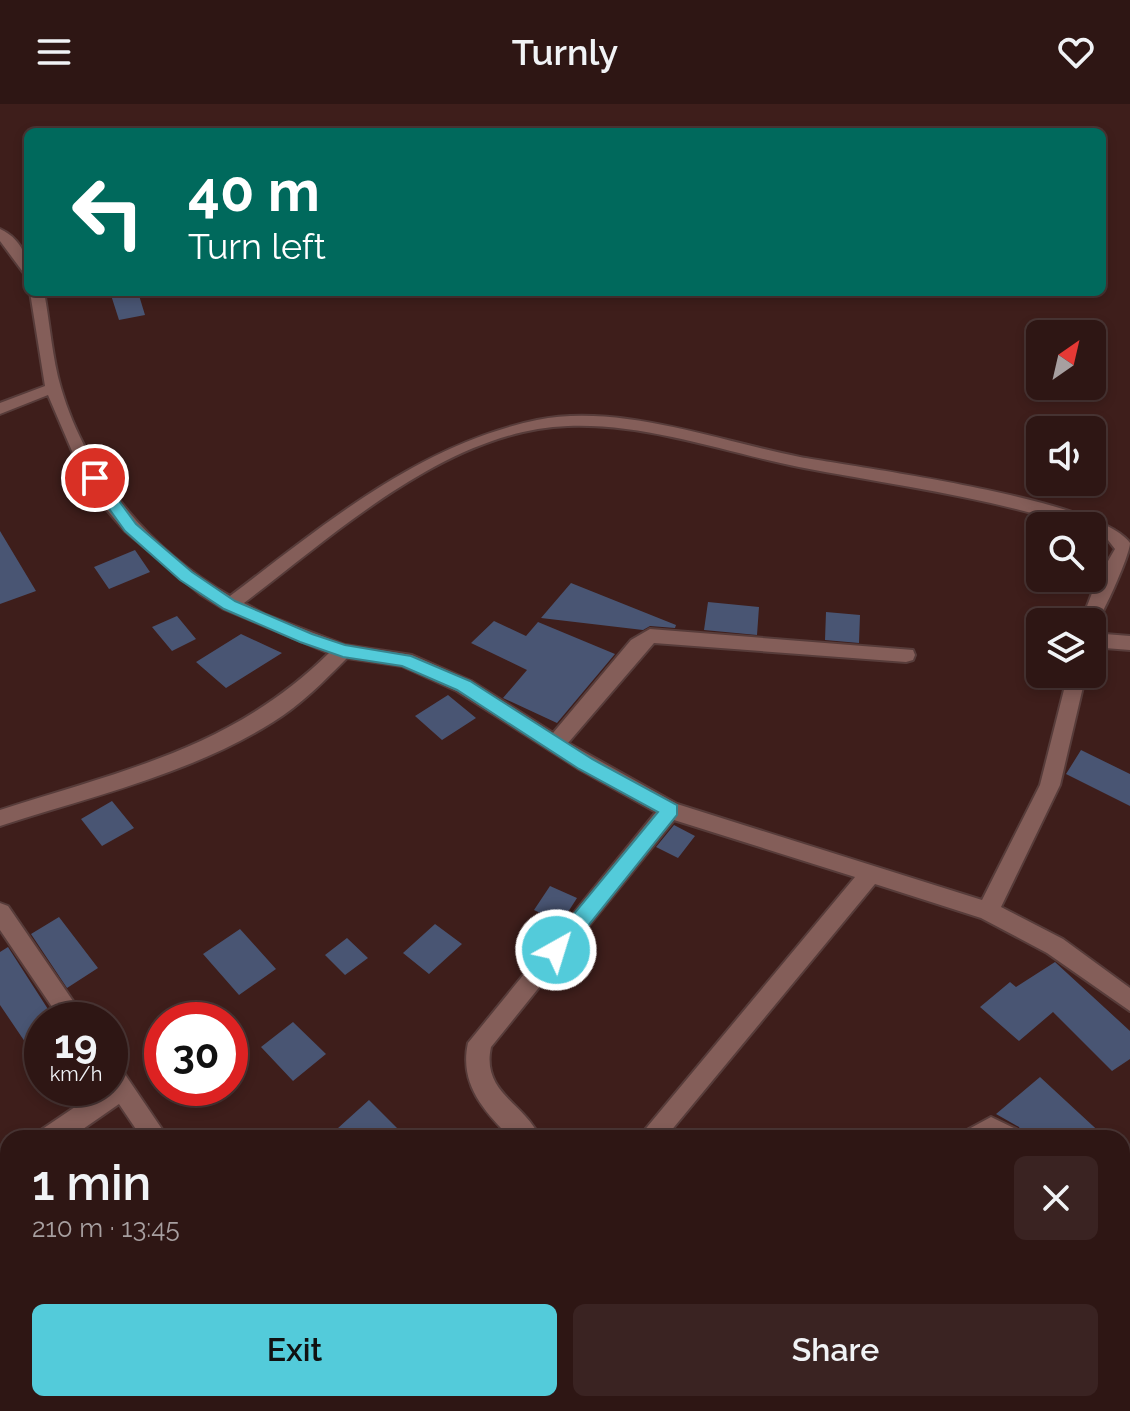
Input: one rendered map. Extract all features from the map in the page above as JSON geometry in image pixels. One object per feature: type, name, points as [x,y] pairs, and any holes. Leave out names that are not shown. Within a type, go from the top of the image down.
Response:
[{"type":"street","points":[[0,233],[24,263]]},
{"type":"street","points":[[38,296],[53,388],[83,458],[106,498],[153,549],[186,576],[230,605],[343,651],[385,655],[420,666],[464,686],[670,810],[988,911],[1055,946],[1130,1001]]},
{"type":"street","points":[[0,409],[53,388]]},
{"type":"street","points":[[230,605],[415,470],[516,431],[565,423],[652,432],[920,483],[1089,524],[1116,537],[1124,549],[1106,580],[1095,608]]},
{"type":"street","points":[[556,744],[638,645],[650,636],[906,655]]},
{"type":"street","points":[[1106,641],[1130,643]]},
{"type":"street","points":[[0,818],[217,745],[279,711],[323,674],[343,651]]},
{"type":"street","points":[[988,911],[1050,785],[1074,688]]},
{"type":"street","points":[[520,1130],[493,1102],[477,1077],[475,1058],[480,1043],[670,810]]},
{"type":"street","points":[[657,1130],[871,873]]},
{"type":"street","points":[[0,912],[62,1002]]},
{"type":"street","points":[[128,1098],[150,1130]]},
{"type":"street","points":[[59,1130],[87,1106]]},
{"type":"building","points":[[111,296],[139,296],[145,315],[119,320]]},
{"type":"building","points":[[0,531],[36,591],[0,604]]},
{"type":"building","points":[[135,550],[150,572],[109,589],[94,567]]},
{"type":"building","points":[[571,583],[676,625],[675,628],[650,626],[643,630],[541,618]]},
{"type":"building","points":[[708,602],[759,607],[757,635],[704,630]]},
{"type":"building","points":[[826,612],[860,615],[859,643],[825,640]]},
{"type":"building","points":[[177,616],[196,639],[172,651],[152,627]]},
{"type":"building","points":[[494,621],[526,636],[538,622],[615,654],[557,723],[503,698],[527,670],[471,643]]},
{"type":"building","points":[[241,634],[282,653],[226,688],[196,662]]},
{"type":"building","points":[[448,695],[476,718],[442,740],[415,716]]},
{"type":"building","points":[[1081,750],[1130,774],[1130,806],[1066,774]]},
{"type":"building","points":[[112,801],[134,828],[102,846],[81,819]]},
{"type":"building","points":[[674,825],[695,836],[678,858],[656,847]]},
{"type":"building","points":[[550,886],[577,898],[561,923],[534,910]]},
{"type":"building","points":[[59,917],[98,968],[67,988],[31,934]]},
{"type":"building","points":[[435,924],[462,944],[429,974],[403,953]]},
{"type":"building","points":[[240,929],[276,969],[239,995],[203,954]]},
{"type":"building","points":[[347,938],[368,958],[345,975],[325,955]]},
{"type":"building","points":[[8,947],[43,1002],[24,1002],[24,1040],[0,1005],[0,952]]},
{"type":"building","points":[[1055,962],[1130,1031],[1130,1059],[1112,1071],[1053,1012],[1019,1041],[980,1007],[1010,982],[1016,987]]},
{"type":"building","points":[[293,1022],[326,1054],[293,1081],[261,1047]]},
{"type":"building","points":[[1040,1077],[1097,1130],[1020,1130],[996,1114]]},
{"type":"building","points":[[369,1100],[399,1130],[336,1130]]},
{"type":"route","points":[[95,478],[106,498],[153,549],[186,576],[230,605],[258,619],[343,651],[405,660],[464,686],[586,764],[670,810],[556,950]]}]
